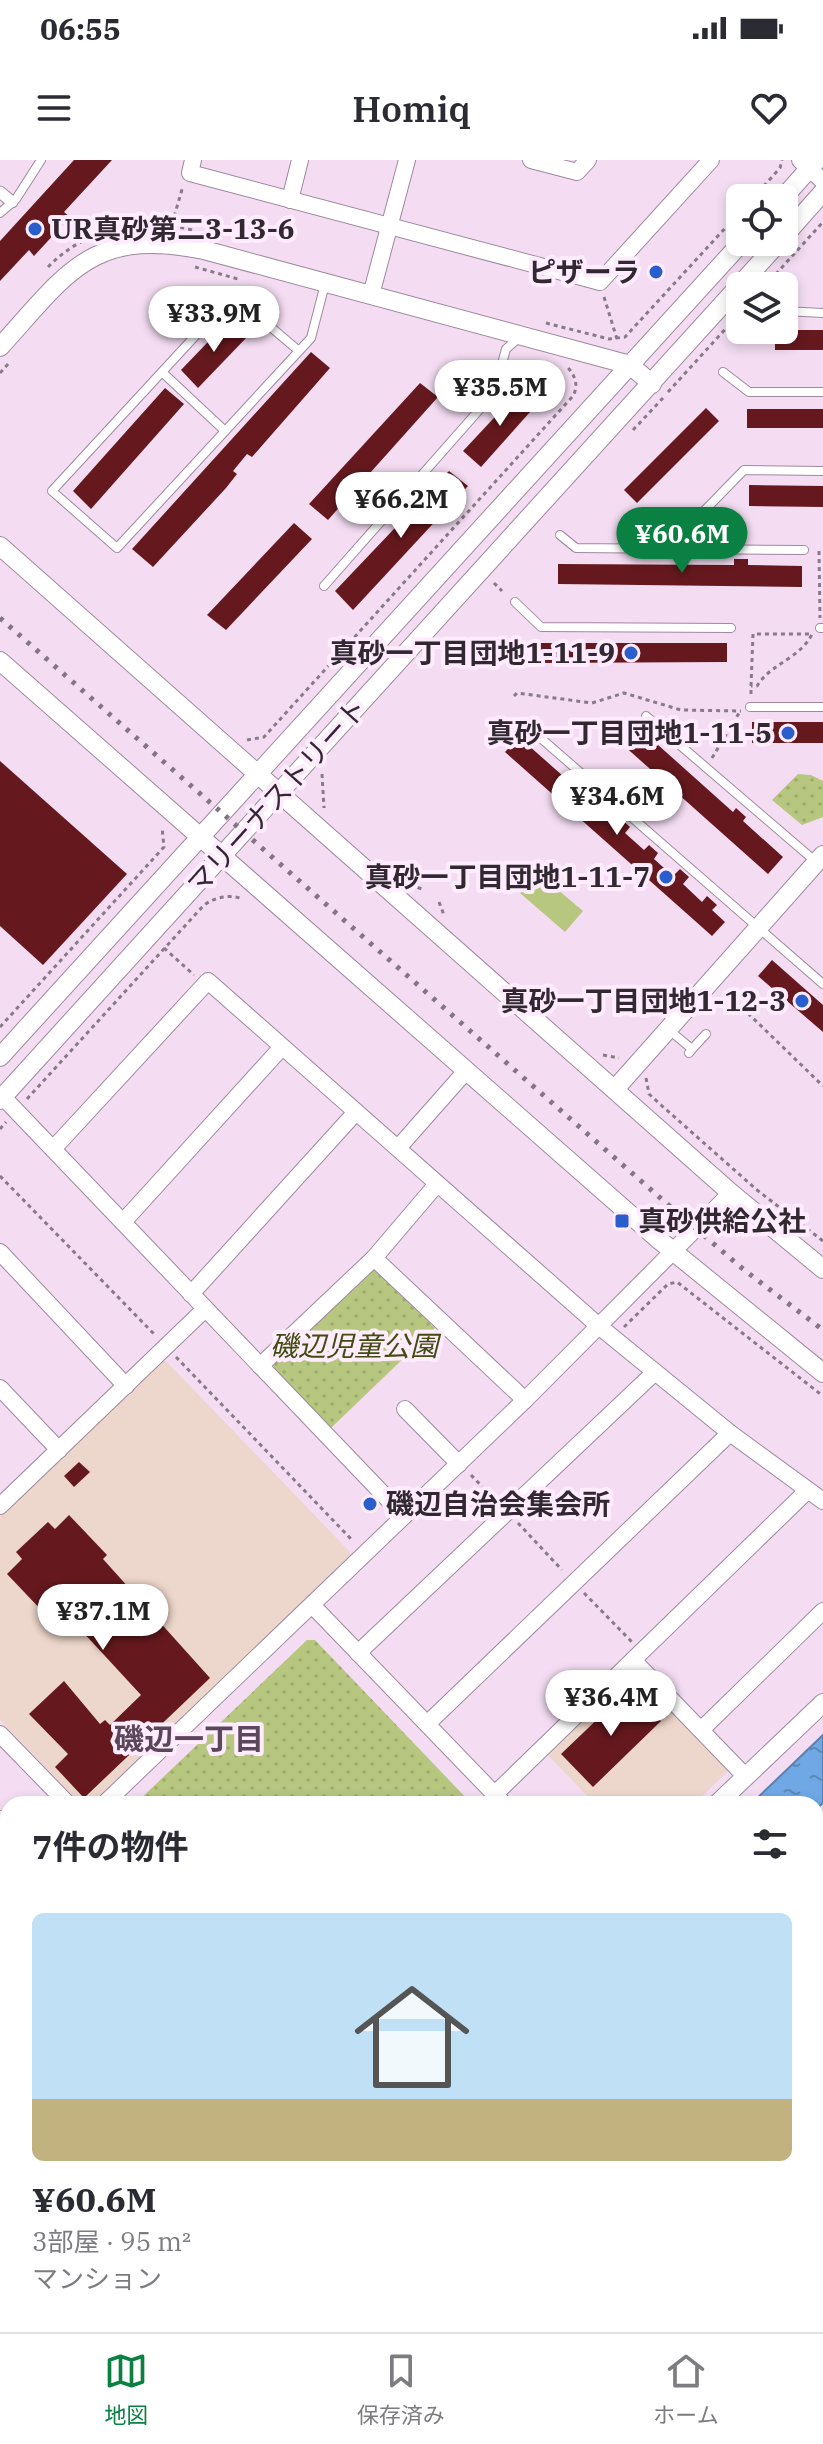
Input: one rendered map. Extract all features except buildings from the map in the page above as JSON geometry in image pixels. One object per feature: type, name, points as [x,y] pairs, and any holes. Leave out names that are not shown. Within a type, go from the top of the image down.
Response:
[{"type":"street","points":[[290,200],[300,160]]},
{"type":"street","points":[[371,295],[407,160]]},
{"type":"street","points":[[531,160],[577,172],[588,160]]},
{"type":"street","points":[[192,167],[290,200],[600,282],[711,160]]},
{"type":"street","points":[[797,184],[813,167]]},
{"type":"street","points":[[0,192],[12,202]]},
{"type":"street","points":[[798,220],[823,192]]},
{"type":"street","points":[[8,351],[66,274],[88,258],[118,247],[152,241],[175,244],[326,283],[630,365],[652,384]]},
{"type":"street","name":"マリーナストリート","points":[[0,1057],[729,256]]},
{"type":"street","name":"マリーナストリート","points":[[1,1098],[766,256]]},
{"type":"street","points":[[0,546],[731,1193],[823,1269]]},
{"type":"street","points":[[0,661],[675,1253],[823,1373]]},
{"type":"street","points":[[615,1089],[758,927],[821,861]]},
{"type":"street","points":[[53,1149],[208,981],[654,1373],[823,1501]]},
{"type":"street","points":[[123,1222],[282,1047]]},
{"type":"street","points":[[398,1148],[466,1071]]},
{"type":"street","points":[[1,1098],[404,1516]]},
{"type":"street","points":[[191,1294],[356,1112]]},
{"type":"street","points":[[260,1366],[374,1258],[437,1184]]},
{"type":"street","points":[[112,1796],[404,1516],[465,1469],[525,1400],[675,1253],[731,1193]]},
{"type":"street","points":[[0,1252],[126,1386]]},
{"type":"street","points":[[374,1258],[525,1400]]},
{"type":"street","points":[[0,1506],[205,1309]]},
{"type":"street","points":[[358,1653],[654,1373]]},
{"type":"street","points":[[0,1388],[59,1450]]},
{"type":"street","points":[[405,1409],[465,1469]]},
{"type":"street","points":[[427,1724],[730,1433]]},
{"type":"street","points":[[502,1796],[637,1656],[807,1491]]},
{"type":"street","points":[[312,1605],[496,1796]]},
{"type":"street","points":[[701,1730],[823,1611]]},
{"type":"street","points":[[637,1656],[746,1777]]},
{"type":"street","points":[[726,1796],[823,1703]]},
{"type":"street","points":[[0,1734],[60,1796]]},
{"type":"lane","points":[[0,213],[12,202],[41,160]]},
{"type":"lane","points":[[299,351],[233,295],[52,491],[117,548],[225,431],[299,351],[311,338],[326,283]]},
{"type":"lane","points":[[798,312],[823,313]]},
{"type":"lane","points":[[324,586],[494,393],[506,349],[522,336]]},
{"type":"lane","points":[[162,372],[225,431]]},
{"type":"lane","points":[[723,372],[749,392],[823,392]]},
{"type":"lane","points":[[667,549],[744,470],[823,471]]},
{"type":"lane","points":[[560,535],[576,548],[804,550]]},
{"type":"lane","points":[[515,602],[541,627],[731,628]]},
{"type":"lane","points":[[750,707],[823,707]]},
{"type":"lane","points":[[646,716],[821,861]]},
{"type":"lane","points":[[528,727],[823,984]]},
{"type":"lane","points":[[668,1029],[691,1051],[706,1034]]},
{"type":"path","points":[[766,184],[780,168],[782,160]]},
{"type":"path","points":[[172,224],[184,180],[192,167]]},
{"type":"path","points":[[778,272],[823,222]]},
{"type":"path","points":[[531,319],[617,340],[628,335],[726,227]]},
{"type":"path","points":[[183,264],[245,280]]},
{"type":"path","points":[[600,282],[617,340]]},
{"type":"path","points":[[629,436],[726,330]]},
{"type":"path","points":[[0,373],[8,351]]},
{"type":"path","points":[[243,738],[264,737],[573,396],[577,386],[573,373],[564,365]]},
{"type":"path","points":[[751,686],[757,686],[765,675],[797,653],[812,634],[822,628],[819,551]]},
{"type":"path","points":[[494,583],[502,591]]},
{"type":"path","points":[[514,696],[517,693],[592,703],[624,693],[681,710],[740,711],[750,707],[753,634],[812,634]]},
{"type":"path","points":[[704,767],[722,745],[740,711]]},
{"type":"path","points":[[324,770],[319,777],[321,802],[325,810]]},
{"type":"path","points":[[0,1027],[164,847],[161,825]]},
{"type":"path","points":[[410,885],[425,890]]},
{"type":"path","points":[[439,902],[442,913],[454,923]]},
{"type":"path","points":[[164,948],[204,984]]},
{"type":"path","points":[[722,989],[823,1086]]},
{"type":"path","points":[[601,1054],[626,1058]]},
{"type":"path","points":[[649,1072],[649,1094],[747,1181],[823,1241]]},
{"type":"path","points":[[0,1176],[365,1553]]},
{"type":"path","points":[[618,1332],[668,1284],[677,1282],[823,1396]]},
{"type":"path","points":[[465,1469],[575,1582],[637,1656]]},
{"type":"shaded area","points":[[162,1361],[166,1361],[350,1552],[350,1557],[99,1796],[73,1796],[0,1720],[0,1516]]},
{"type":"shaded area","points":[[638,1675],[729,1770],[702,1796],[587,1796],[547,1754],[630,1676]]},
{"type":"green space","points":[[798,774],[811,775],[823,781],[823,817],[802,825],[772,800]]},
{"type":"green space","points":[[538,873],[583,911],[565,932],[520,893]]},
{"type":"green space","name":"磯辺児童公園","points":[[370,1271],[377,1271],[435,1328],[331,1428],[274,1372],[274,1364]]},
{"type":"green space","points":[[307,1640],[315,1640],[464,1796],[143,1796]]},
{"type":"water","points":[[823,1735],[823,1796],[759,1796]]},
{"type":"railway","points":[[0,618],[665,1202],[743,1269],[823,1330]]},
{"type":"place","name":"UR真砂第二3-13-6","points":[[35,229]]},
{"type":"place","name":"ピザーラ","points":[[656,272]]},
{"type":"place","name":"真砂一丁目団地1-11-9","points":[[631,653]]},
{"type":"place","name":"真砂一丁目団地1-11-5","points":[[788,733]]},
{"type":"place","name":"真砂一丁目団地1-11-7","points":[[666,877]]},
{"type":"place","name":"真砂一丁目団地1-12-3","points":[[802,1001]]},
{"type":"place","name":"真砂供給公社","points":[[622,1221]]},
{"type":"place","name":"磯辺自治会集会所","points":[[370,1504]]},
{"type":"district","name":"磯辺一丁目","points":[[189,1740]]}]
